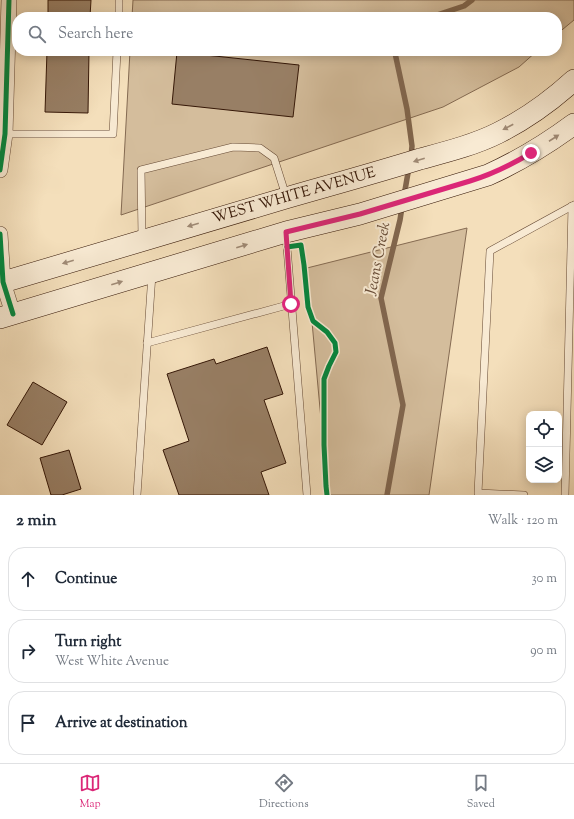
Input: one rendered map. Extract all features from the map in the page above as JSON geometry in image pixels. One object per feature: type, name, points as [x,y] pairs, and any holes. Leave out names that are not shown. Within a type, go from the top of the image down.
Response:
[{"type":"main road","name":"WEST WHITE AVENUE","points":[[2,282],[365,176],[497,134],[534,112],[574,80]]},
{"type":"main road","points":[[6,316],[286,232],[360,214],[443,190],[488,175],[507,167],[558,136],[574,124]]},
{"type":"main road","points":[[142,240],[153,272]]},
{"type":"street","points":[[0,170],[5,134],[9,0]]},
{"type":"street","points":[[0,234],[2,282],[6,316]]},
{"type":"lane","points":[[119,12],[120,0]]},
{"type":"lane","points":[[5,134],[112,134],[117,56]]},
{"type":"lane","points":[[142,240],[140,170],[233,147],[260,148],[274,158],[287,198]]},
{"type":"lane","points":[[524,495],[478,493],[490,251],[573,205]]},
{"type":"lane","points":[[564,495],[573,205]]},
{"type":"lane","points":[[286,232],[307,495]]},
{"type":"lane","points":[[137,495],[153,272]]},
{"type":"lane","points":[[147,343],[291,304]]},
{"type":"shaded area","points":[[133,0],[574,0],[574,20],[562,30],[562,12],[132,12]]},
{"type":"shaded area","points":[[130,56],[531,56],[519,67],[443,107],[121,215]]},
{"type":"shaded area","points":[[467,228],[429,495],[328,495],[307,268]]},
{"type":"building","points":[[48,0],[91,0],[90,12],[48,12]]},
{"type":"building","points":[[47,56],[89,56],[88,113],[45,112]]},
{"type":"building","points":[[177,56],[215,56],[299,65],[293,117],[172,104]]},
{"type":"building","points":[[267,347],[283,394],[264,400],[286,463],[261,472],[269,495],[179,495],[163,450],[189,441],[167,374],[214,359],[216,364]]},
{"type":"building","points":[[33,382],[67,402],[42,445],[7,425]]},
{"type":"building","points":[[69,450],[81,489],[62,495],[51,495],[40,458]]},
{"type":"waterway","name":"Jeans Creek","points":[[446,12],[464,6],[472,0]]},
{"type":"waterway","name":"Jeans Creek","points":[[396,56],[407,109],[412,146],[411,157]]},
{"type":"waterway","name":"Jeans Creek","points":[[404,196],[409,167]]},
{"type":"waterway","name":"Jeans Creek","points":[[387,495],[403,405],[381,298],[402,207]]},
{"type":"cycle path","points":[[0,170],[5,134],[9,0]]},
{"type":"cycle path","points":[[0,234],[3,282],[13,314]]},
{"type":"cycle path","points":[[287,247],[301,245],[308,307],[313,321],[327,332],[335,343],[336,352],[324,379],[324,445],[327,495]]},
{"type":"route","points":[[291,304],[286,232],[360,214],[470,181],[507,167],[531,153]]}]
